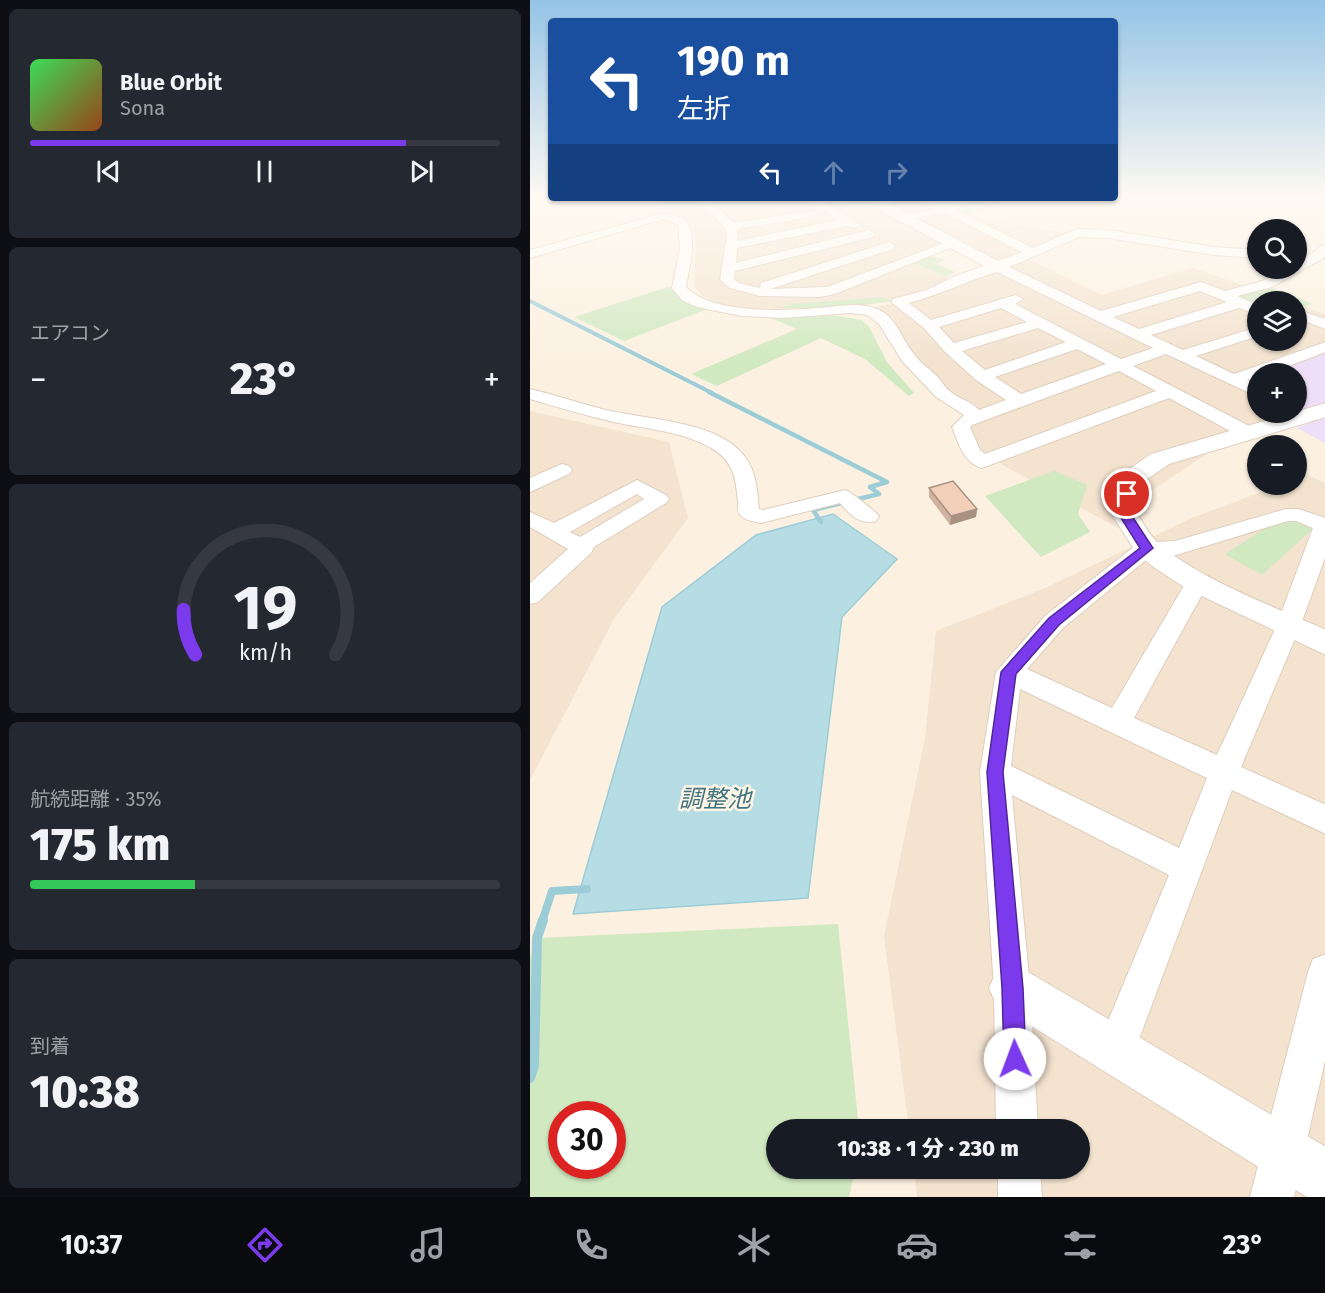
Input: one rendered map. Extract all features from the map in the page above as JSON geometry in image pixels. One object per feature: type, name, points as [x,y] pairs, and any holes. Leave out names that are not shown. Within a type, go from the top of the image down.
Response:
[{"type":"street","points":[[685,255],[679,288],[682,294],[712,306],[751,313],[804,314],[860,308],[873,313],[887,322],[907,357],[941,393],[949,400],[967,406],[974,417]]},
{"type":"street","points":[[730,255],[728,282],[737,287],[751,291],[823,293],[926,255]]},
{"type":"street","points":[[728,269],[785,255]]},
{"type":"street","points":[[751,291],[863,255]]},
{"type":"street","points":[[905,255],[913,260]]},
{"type":"street","points":[[975,255],[1247,387]]},
{"type":"street","points":[[1019,401],[982,376],[951,349],[929,324],[898,302],[932,293],[958,280],[998,267],[1025,255]]},
{"type":"street","points":[[887,270],[932,293]]},
{"type":"street","points":[[1223,296],[1267,284],[1276,279]]},
{"type":"street","points":[[1099,316],[1201,286],[1247,306]]},
{"type":"street","points":[[929,324],[1001,302],[1048,291]]},
{"type":"street","points":[[1001,302],[1250,434]]},
{"type":"street","points":[[1138,334],[1240,303]]},
{"type":"street","points":[[1307,317],[1325,325]]},
{"type":"street","points":[[951,349],[1038,323]]},
{"type":"street","points":[[1183,355],[1247,335]]},
{"type":"street","points":[[982,376],[1079,343]]},
{"type":"street","points":[[1233,380],[1325,347]]},
{"type":"street","points":[[1167,348],[974,417],[961,427],[972,452],[982,462],[1171,391]]},
{"type":"street","points":[[530,394],[612,417],[704,437],[730,450],[741,464],[749,512],[761,517],[845,496],[859,512],[868,516]]},
{"type":"street","points":[[1309,413],[1250,434],[1160,459],[1131,479],[1122,510],[1147,548],[1197,582],[1325,644]]},
{"type":"street","points":[[530,486],[562,470]]},
{"type":"street","points":[[554,532],[636,486],[659,500],[580,546]]},
{"type":"street","points":[[1017,1119],[1012,988],[995,772],[1008,672],[1054,621],[1147,548],[1176,548],[1286,515],[1298,515],[1325,525],[1288,627],[1223,774],[1115,1052]]},
{"type":"street","points":[[530,518],[583,548],[530,596]]},
{"type":"street","points":[[1117,724],[1197,582]]},
{"type":"street","points":[[1008,672],[1325,820]]},
{"type":"street","points":[[995,772],[1188,868]]},
{"type":"street","points":[[1278,1175],[1325,972]]},
{"type":"street","points":[[1012,988],[1115,1052],[1278,1175],[1325,1178]]},
{"type":"street","points":[[1019,1179],[1020,1197]]},
{"type":"shaded area","points":[[696,255],[933,255],[912,263],[952,280],[923,293],[888,302],[819,311],[754,310],[727,307],[702,295],[694,287]]},
{"type":"shaded area","points":[[982,255],[1018,255],[1002,262]]},
{"type":"shaded area","points":[[1027,258],[1101,295],[1193,268],[1261,291],[1247,291],[1247,351],[1306,351],[1274,363],[1247,363],[1247,373],[1228,380],[1247,390],[1247,423],[1258,423],[1249,426],[1122,510],[1118,528],[981,453],[971,427],[979,409],[955,396],[914,355],[893,318],[872,308],[934,295],[959,282]]},
{"type":"shaded area","points":[[1307,308],[1325,314],[1325,344],[1307,351]]},
{"type":"shaded area","points":[[1325,352],[1325,443],[1297,428],[1320,418],[1307,411],[1307,363],[1296,363]]},
{"type":"shaded area","points":[[530,411],[669,442],[688,518],[614,619],[530,780]]},
{"type":"shaded area","points":[[1307,474],[1325,483],[1325,1197],[917,1197],[915,1179],[1090,1179],[1090,1119],[908,1119],[884,936],[925,738],[936,631],[1045,588],[1192,518],[1253,495],[1307,495]]},
{"type":"green space","points":[[930,256],[946,260],[936,264],[955,272],[946,277],[913,263]]},
{"type":"green space","points":[[1265,285],[1280,291],[1247,291],[1247,301],[1231,294]]},
{"type":"green space","points":[[673,287],[688,302],[710,308],[624,341],[574,317]]},
{"type":"green space","points":[[884,297],[890,301],[843,308],[779,308],[793,304]]},
{"type":"green space","points":[[838,316],[862,320],[869,327],[887,362],[914,393],[909,396],[865,359],[821,338],[717,386],[691,374],[797,329],[768,317]]},
{"type":"green space","points":[[1054,471],[1087,485],[1078,514],[1090,532],[1041,557],[985,496]]},
{"type":"green space","points":[[1294,519],[1316,526],[1262,575],[1225,554],[1264,529]]},
{"type":"green space","points":[[838,924],[858,1119],[766,1119],[766,1179],[853,1179],[849,1197],[530,1197],[530,958],[537,938]]},
{"type":"water","name":"調整池","points":[[833,514],[897,559],[842,617],[808,898],[573,914],[662,607],[756,535]]},
{"type":"building","points":[[953,481],[977,509],[951,516],[929,488]]},
{"type":"waterway","points":[[530,301],[712,393]]},
{"type":"waterway","points":[[709,392],[887,482],[870,487],[879,494],[813,510],[821,522]]},
{"type":"waterway","points":[[542,922],[552,891],[587,889]]},
{"type":"waterway","points":[[530,1078],[534,1065],[537,938],[543,920]]},
{"type":"route","points":[[1015,1059],[1012,988],[995,772],[1008,672],[1054,621],[1147,548],[1122,510],[1127,494]]}]
